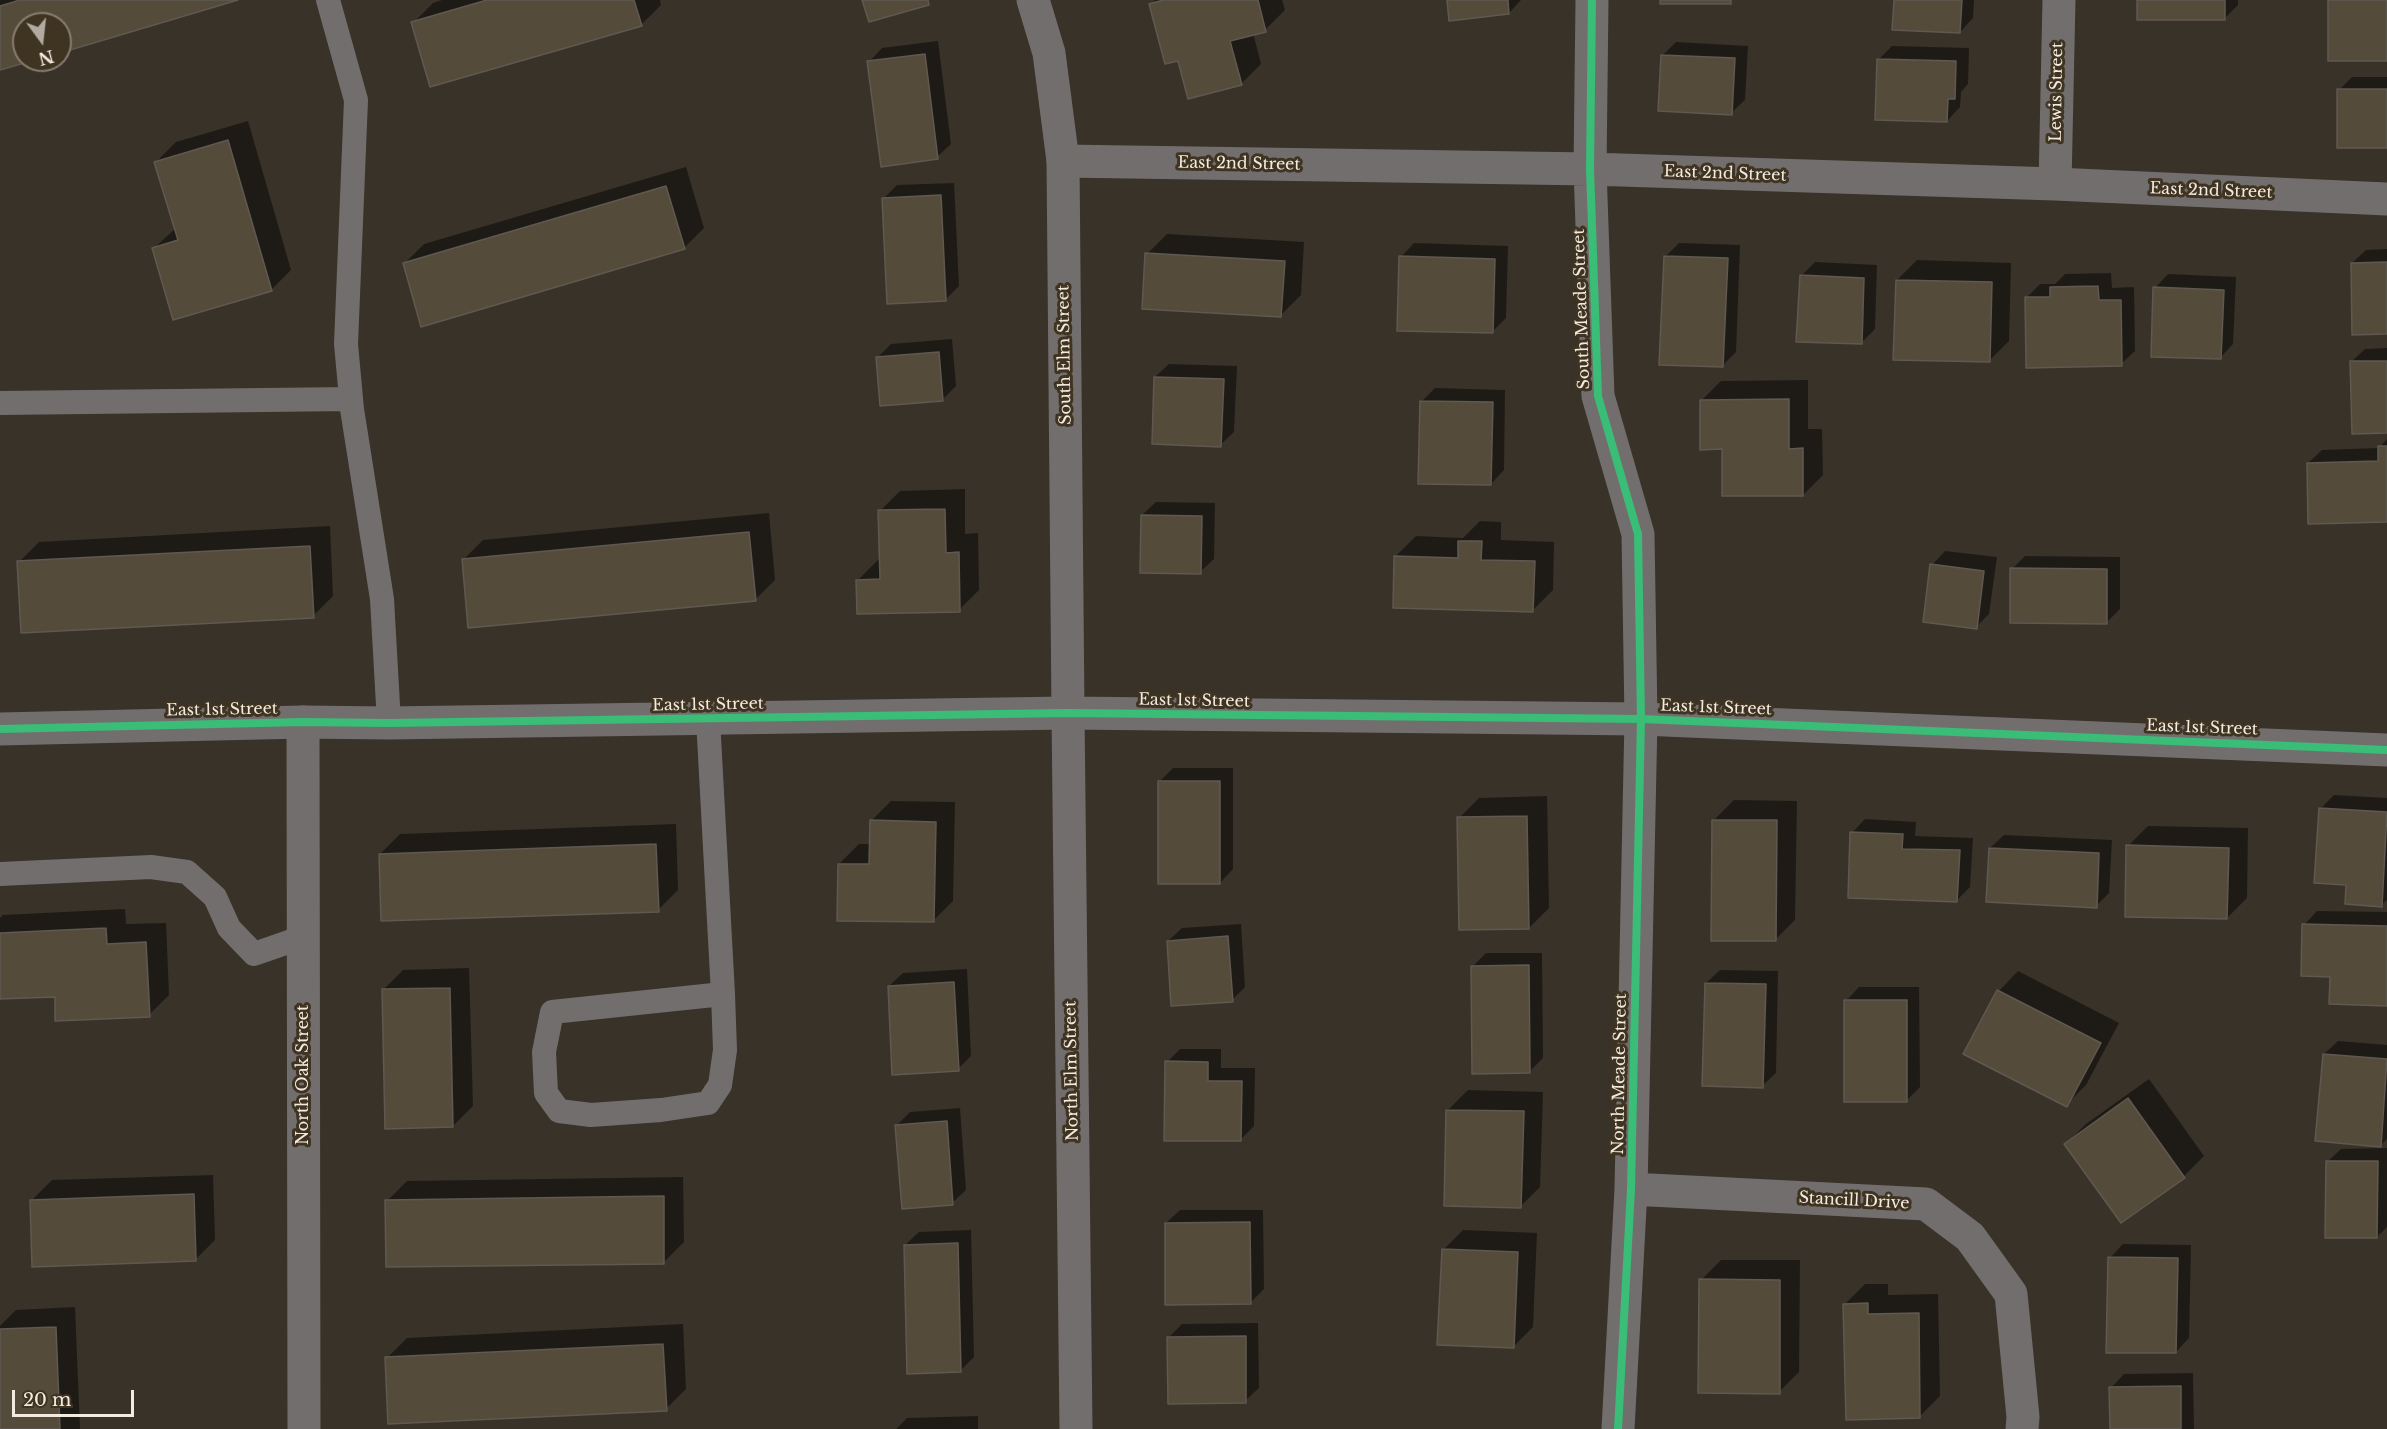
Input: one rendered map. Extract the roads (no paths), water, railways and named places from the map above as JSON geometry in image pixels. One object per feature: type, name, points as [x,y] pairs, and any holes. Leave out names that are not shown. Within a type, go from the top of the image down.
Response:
[{"type":"street","name":"South Elm Street","points":[[1033,0],[1049,53],[1063,161],[1068,713]]},
{"type":"street","name":"South Meade Street","points":[[1592,0],[1590,169],[1598,396],[1638,534],[1641,719]]},
{"type":"street","name":"Lewis Street","points":[[2055,184],[2059,0]]},
{"type":"street","name":"East 2nd Street","points":[[1063,161],[1590,169],[2055,184],[2387,199]]},
{"type":"street","name":"East 1st Street","points":[[0,729],[303,722],[389,723],[1068,713],[1641,719],[2387,750]]},
{"type":"street","name":"North Elm Street","points":[[1068,713],[1076,1429]]},
{"type":"street","name":"North Meade Street","points":[[1618,1429],[1631,1189],[1641,719]]},
{"type":"street","name":"North Oak Street","points":[[303,722],[304,1429]]},
{"type":"street","name":"Stancill Drive","points":[[1631,1189],[1926,1204],[1970,1237],[2011,1294],[2023,1417],[2022,1429]]},
{"type":"lane","points":[[328,0],[356,100],[346,344],[351,399],[382,599],[389,723]]},
{"type":"lane","points":[[0,403],[351,399]]},
{"type":"lane","points":[[708,719],[723,994],[725,1050],[720,1085],[708,1103],[661,1110],[591,1115],[560,1111],[546,1093],[544,1052],[552,1012],[723,994]]},
{"type":"lane","points":[[0,874],[151,867],[187,872],[215,897],[229,928],[254,954],[303,937]]}]
